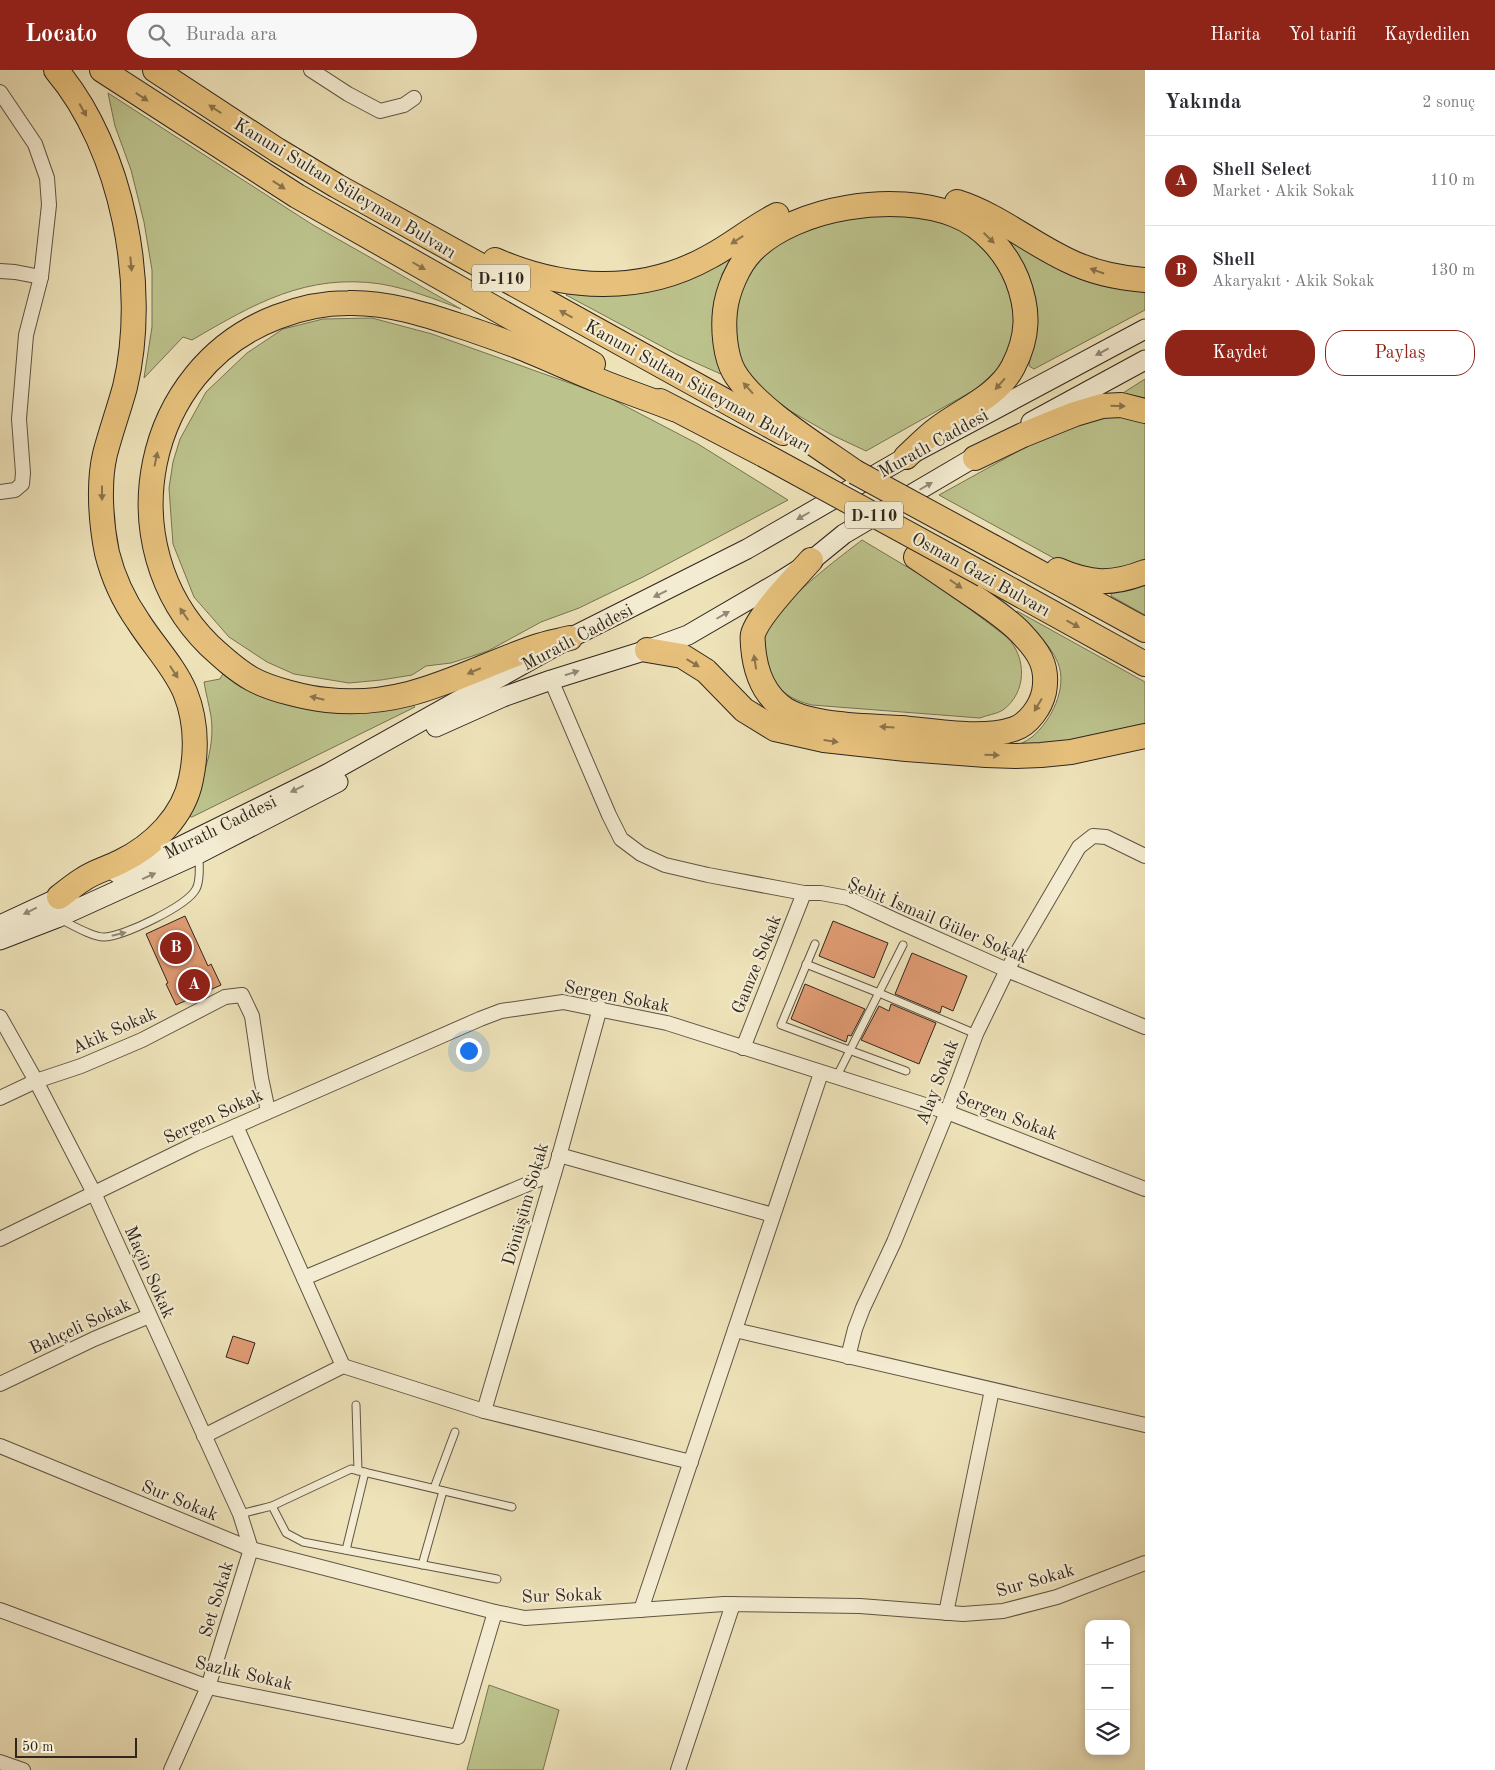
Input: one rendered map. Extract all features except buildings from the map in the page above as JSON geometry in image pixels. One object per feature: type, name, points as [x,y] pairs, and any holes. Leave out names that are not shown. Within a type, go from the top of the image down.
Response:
[{"type":"highway","points":[[56,70],[72,92],[100,140],[113,175],[129,244],[133,287],[132,330],[125,385],[104,457],[102,519],[107,552],[124,597],[137,620],[176,674],[185,692],[194,720],[195,755],[191,782],[181,808],[158,836],[122,862],[83,879],[58,907]]},
{"type":"highway","name":"Kanuni Sultan Süleyman Bulvarı","points":[[102,70],[297,196],[674,408],[764,455]]},
{"type":"highway","name":"Kanuni Sultan Süleyman Bulvarı","points":[[155,70],[277,150],[337,186],[855,472]]},
{"type":"highway","points":[[425,236],[456,244],[518,270],[546,278],[576,284],[602,285],[624,283],[648,280],[692,266],[708,258],[768,219],[799,204],[839,193],[874,190],[898,191],[935,196],[961,204],[995,217],[1067,260],[1111,276],[1145,280]]},
{"type":"highway","points":[[855,472],[780,418],[747,389],[733,370],[726,345],[724,323],[726,302],[734,278],[750,252],[769,236],[820,213],[856,206],[886,204],[924,206],[955,215],[976,227],[1006,257],[1022,293],[1026,311],[1020,351],[999,387],[935,430],[906,457]]},
{"type":"highway","points":[[570,638],[537,646],[450,682],[410,694],[363,702],[325,700],[289,692],[252,679],[221,656],[198,634],[180,609],[165,579],[153,535],[151,496],[155,461],[164,428],[177,401],[198,370],[240,335],[263,322],[290,312],[318,306],[347,303],[379,304],[431,316],[518,346],[601,382],[674,408]]},
{"type":"highway","points":[[975,458],[1031,432],[1075,414],[1102,406],[1121,405],[1145,411]]},
{"type":"highway","points":[[764,455],[813,496],[916,557],[1019,630],[1034,648],[1043,663],[1045,684],[1042,702],[1029,718],[1016,729],[991,734],[844,724],[808,719],[788,711],[775,702],[757,672],[753,635],[772,604],[811,560]]},
{"type":"highway","name":"Osman Gazi Bulvarı","points":[[764,455],[1145,664]]},
{"type":"highway","name":"Osman Gazi Bulvarı","points":[[855,472],[1145,630]]},
{"type":"highway","points":[[993,547],[1033,559],[1083,579],[1105,582],[1126,580],[1145,572]]},
{"type":"highway","points":[[647,650],[682,656],[706,671],[744,710],[775,729],[824,740],[906,749],[1015,756],[1070,752],[1145,736]]},
{"type":"main road","name":"Muratlı Caddesi","points":[[0,940],[58,907],[327,774],[570,638],[748,549],[906,457],[1145,329]]},
{"type":"main road","name":"Muratlı Caddesi","points":[[0,925],[58,907],[198,854],[312,797],[470,710],[551,680],[688,635],[779,582],[844,534],[975,458],[1020,429],[1145,360]]},
{"type":"street","points":[[311,70],[348,94],[380,111],[404,105],[414,98]]},
{"type":"street","points":[[0,92],[35,144],[47,178],[49,205],[41,277],[26,335],[19,419],[23,473],[22,484],[15,490],[0,492]]},
{"type":"street","points":[[0,271],[41,277]]},
{"type":"street","name":"Şehit İsmail Güler Sokak","points":[[551,680],[608,815],[621,839],[641,854],[665,865],[708,875],[804,893],[821,893],[848,898],[1007,970],[1145,1027]]},
{"type":"street","name":"Alay Sokak","points":[[848,1358],[855,1329],[863,1308],[894,1242],[947,1112],[976,1034],[1007,970],[1079,847],[1093,836],[1106,837],[1145,856]]},
{"type":"street","name":"Gamze Sokak","points":[[743,1048],[804,893]]},
{"type":"street","name":"Akik Sokak","points":[[0,1098],[36,1081],[81,1066],[142,1040],[224,997],[242,995],[252,1016],[268,1112]]},
{"type":"street","name":"Sergen Sokak","points":[[0,1239],[236,1126],[501,1011],[563,1002],[667,1023],[947,1112],[1145,1189]]},
{"type":"street","name":"Dönüşüm Sokak","points":[[484,1411],[600,1008]]},
{"type":"street","name":"Maçin Sokak","points":[[0,1017],[36,1081],[94,1193],[240,1514],[251,1549]]},
{"type":"street","points":[[641,1610],[821,1073]]},
{"type":"street","points":[[236,1126],[343,1366]]},
{"type":"street","points":[[559,1155],[773,1215]]},
{"type":"street","points":[[304,1278],[554,1173]]},
{"type":"street","name":"Bahçeli Sokak","points":[[0,1384],[94,1339],[149,1316]]},
{"type":"street","points":[[735,1330],[848,1358],[1145,1425]]},
{"type":"street","points":[[204,1436],[343,1366],[484,1411],[691,1462]]},
{"type":"street","points":[[946,1612],[992,1390]]},
{"type":"street","name":"Sur Sokak","points":[[0,1446],[251,1549],[495,1612],[525,1618],[733,1604],[860,1606],[963,1614],[1003,1611],[1056,1597],[1145,1563]]},
{"type":"street","name":"Set Sokak","points":[[171,1770],[208,1687],[251,1549]]},
{"type":"street","points":[[678,1770],[733,1604]]},
{"type":"street","name":"Sazlık Sokak","points":[[0,1610],[208,1687],[458,1737],[495,1612]]},
{"type":"street","points":[[0,1762],[23,1770]]},
{"type":"lane","points":[[58,907],[103,938],[125,933],[157,918],[186,900],[197,889],[200,862],[198,854]]},
{"type":"lane","points":[[815,944],[781,1025],[906,1071]]},
{"type":"lane","points":[[836,1078],[903,944]]},
{"type":"lane","points":[[806,964],[976,1034]]},
{"type":"lane","points":[[346,1550],[362,1472],[356,1405]]},
{"type":"lane","points":[[434,1488],[455,1432]]},
{"type":"lane","points":[[240,1514],[272,1506],[351,1469],[512,1507]]},
{"type":"lane","points":[[422,1565],[443,1491]]},
{"type":"lane","points":[[272,1506],[286,1533],[303,1542],[497,1579]]},
{"type":"green space","points":[[108,93],[313,225],[461,309],[412,291],[381,284],[354,282],[329,283],[305,287],[259,304],[192,340],[183,337],[144,378],[152,327],[152,270],[144,222],[131,170],[115,126]]},
{"type":"green space","points":[[877,215],[908,215],[939,220],[966,232],[991,253],[1004,277],[1013,304],[1016,334],[998,369],[976,389],[866,451],[832,435],[766,397],[741,363],[735,334],[735,307],[746,278],[770,249],[800,234],[835,221]]},
{"type":"green space","points":[[985,221],[1145,289],[1145,310],[1034,369],[1029,366],[1032,343]]},
{"type":"green space","points":[[725,257],[729,262],[722,274],[713,313],[723,375],[676,354],[566,295],[569,292],[624,295],[656,289]]},
{"type":"green space","points":[[372,318],[432,334],[606,396],[698,444],[788,500],[643,577],[579,608],[541,622],[488,651],[451,663],[426,666],[412,675],[381,680],[349,683],[294,674],[267,662],[229,637],[194,597],[173,544],[169,488],[173,462],[180,439],[206,392],[247,353],[283,329],[323,319]]},
{"type":"green space","points":[[1145,379],[1145,400],[1123,393]]},
{"type":"green space","points":[[1115,412],[1145,420],[1145,563],[1104,571],[1059,561],[939,495],[1053,432]]},
{"type":"green space","points":[[862,540],[939,586],[1007,637],[1014,645],[1021,665],[1022,675],[1017,694],[1003,710],[980,718],[812,705],[791,697],[775,682],[762,646],[764,634],[773,619],[802,588]]},
{"type":"green space","points":[[1145,583],[1145,615],[1111,596],[1112,590]]},
{"type":"green space","points":[[1017,611],[1145,682],[1145,726],[1116,735],[1008,750],[1032,737],[1039,730],[1056,703],[1061,683],[1061,673],[1055,656],[1040,636],[1015,614]]},
{"type":"green space","points":[[225,670],[272,696],[409,700],[415,707],[192,817],[185,816],[206,768],[211,742],[211,716],[204,682],[220,679]]},
{"type":"green space","points":[[489,1685],[559,1710],[543,1770],[467,1770]]},
{"type":"place","name":"Shell","points":[[176,948]]},
{"type":"place","name":"Shell Select","points":[[194,985]]}]
